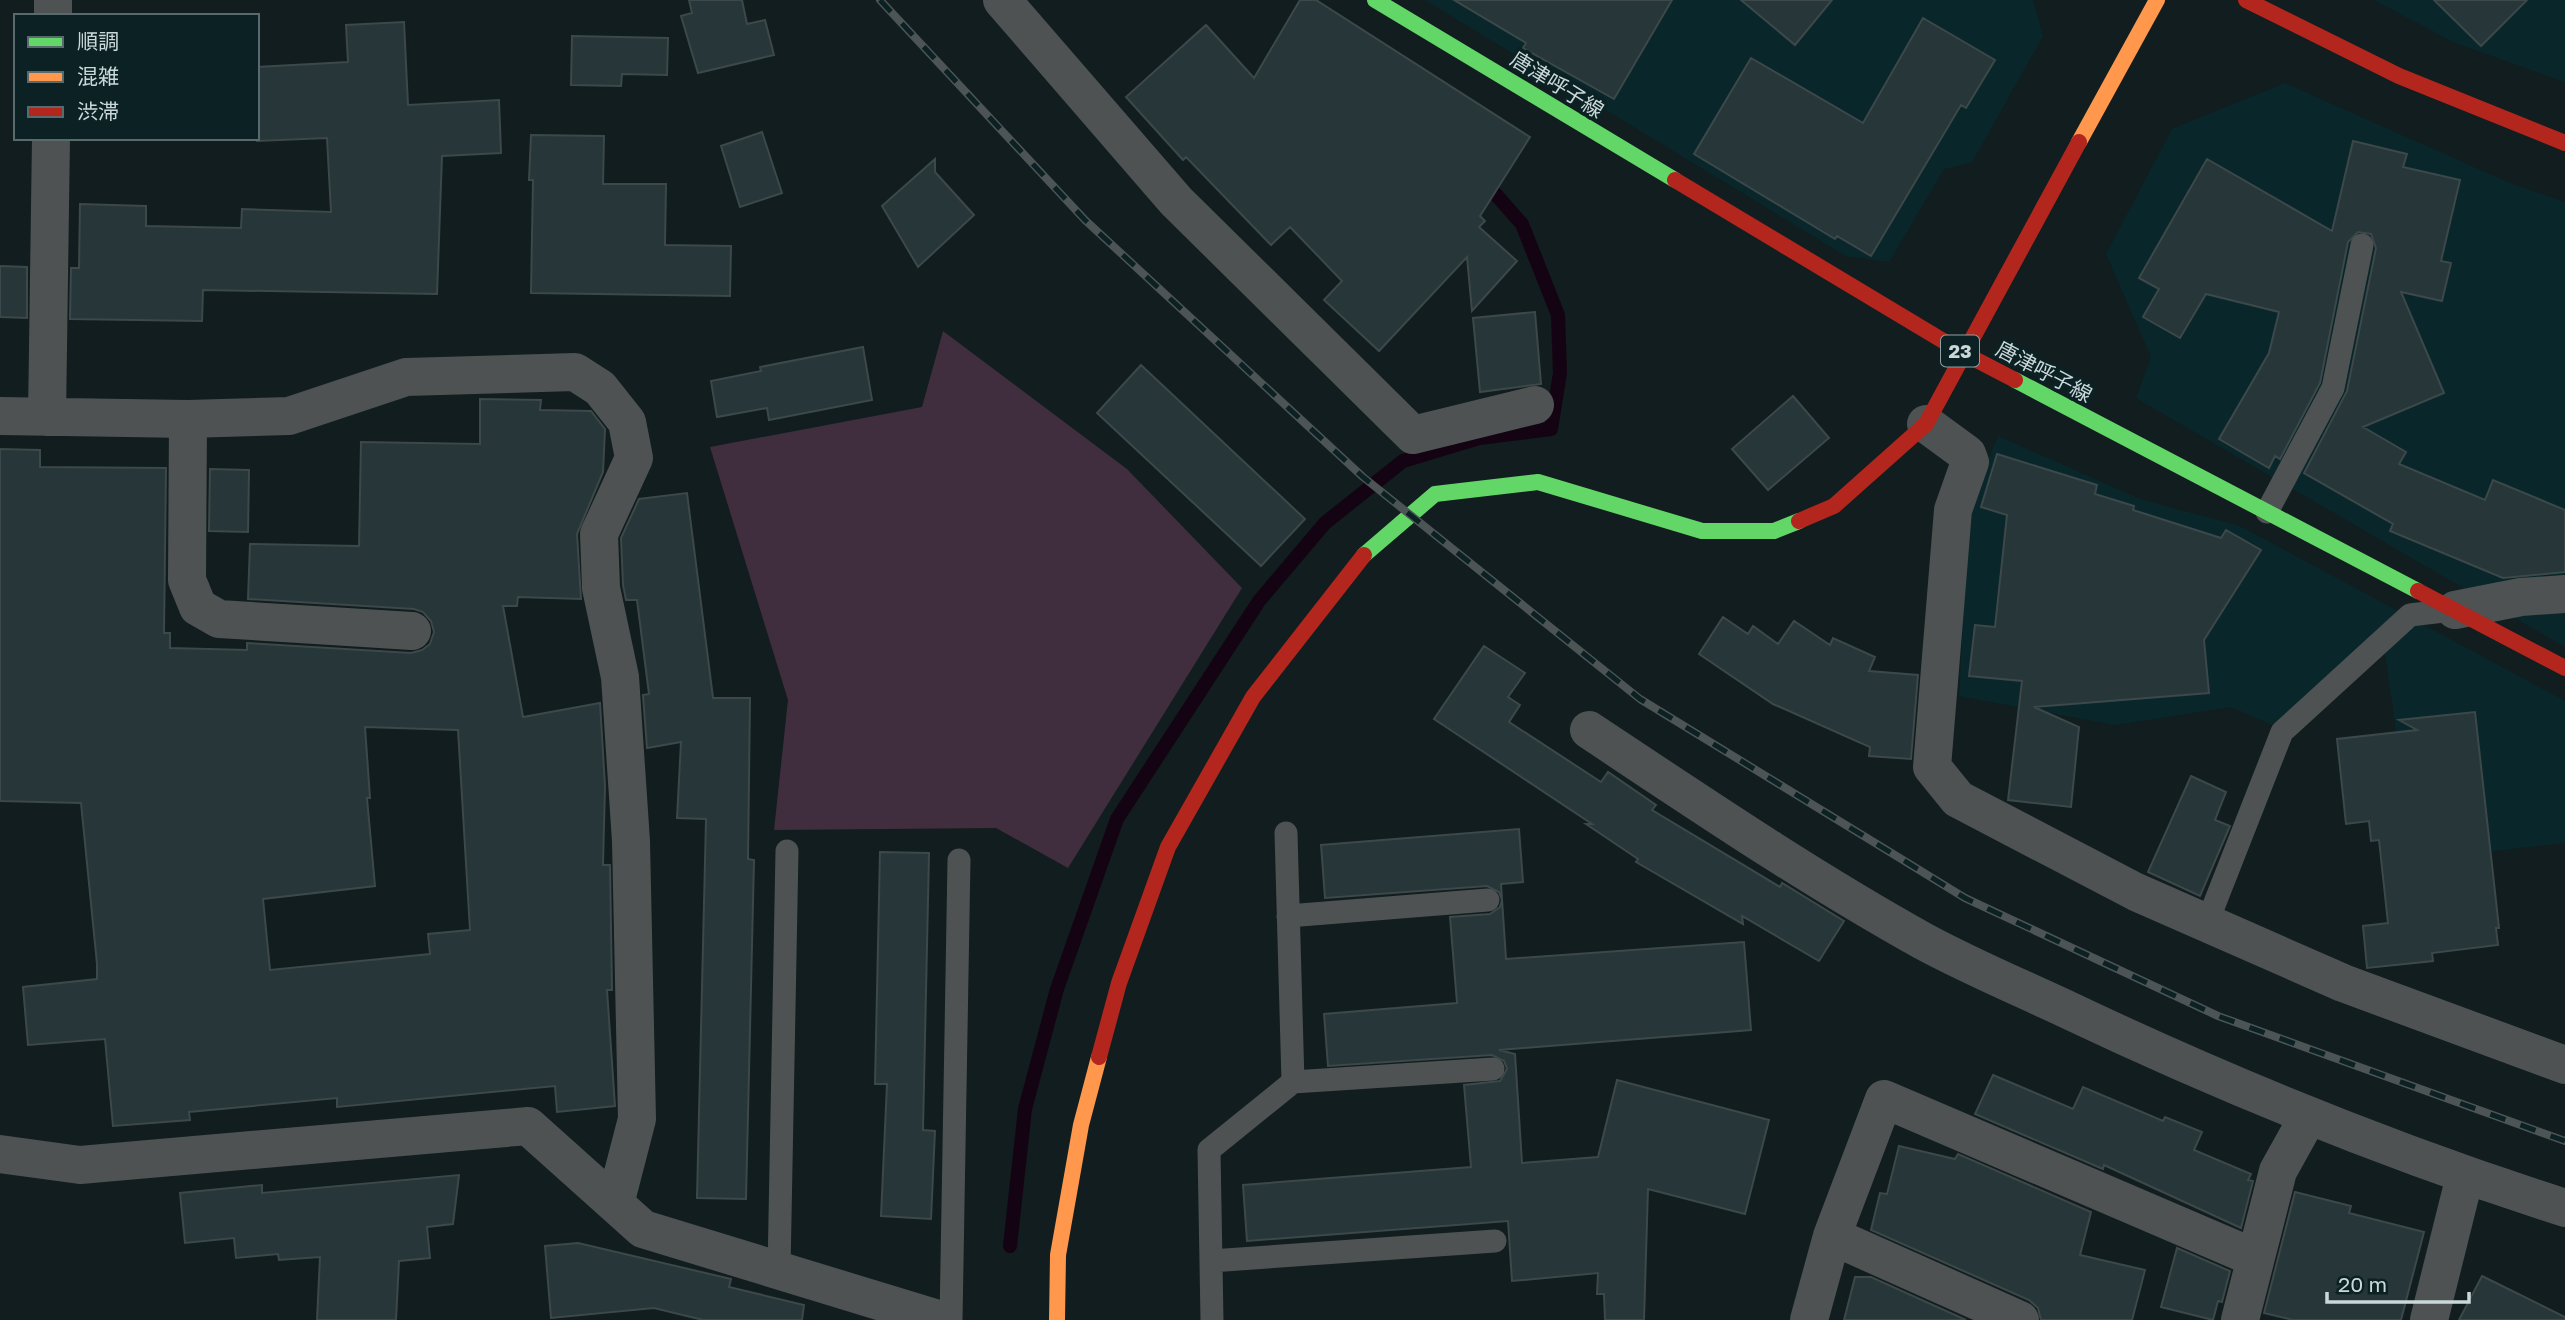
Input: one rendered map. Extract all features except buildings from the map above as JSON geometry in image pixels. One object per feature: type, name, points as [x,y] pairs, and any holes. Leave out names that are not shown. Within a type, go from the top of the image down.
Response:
[{"type":"street","points":[[1002,0],[1176,201],[1413,435],[1535,405]]},
{"type":"street","name":"唐津呼子線","points":[[1375,0],[1965,354],[2565,668]]},
{"type":"street","points":[[1057,1320],[1058,1255],[1081,1125],[1119,983],[1168,846],[1254,697],[1357,561],[1435,494],[1538,482],[1702,531],[1774,531],[1834,506],[1926,424],[2157,0]]},
{"type":"street","points":[[2246,0],[2399,76],[2565,143]]},
{"type":"street","points":[[47,417],[51,140]]},
{"type":"street","points":[[0,416],[188,419],[289,416],[406,377],[575,372],[600,388],[627,422],[634,458],[599,534],[601,588],[620,677],[628,800],[637,1119],[615,1204]]},
{"type":"street","points":[[188,419],[187,580],[198,607],[219,619],[412,631]]},
{"type":"street","points":[[1926,424],[1967,454],[1970,462],[1953,510],[1932,767],[1958,799],[2136,892],[2343,983],[2565,1065]]},
{"type":"street","points":[[2455,610],[2521,597],[2565,594]]},
{"type":"street","points":[[1589,730],[1763,847],[1925,942],[2122,1036],[2308,1117],[2465,1176],[2565,1208]]},
{"type":"street","points":[[1810,1320],[1832,1236],[1884,1099],[2255,1258]]},
{"type":"street","points":[[2239,1320],[2278,1171],[2308,1117]]},
{"type":"street","points":[[0,1154],[80,1165],[528,1126],[643,1228],[941,1320]]},
{"type":"street","points":[[2429,1320],[2465,1176]]},
{"type":"street","points":[[1832,1236],[2020,1320]]},
{"type":"lane","points":[[2267,512],[2333,388],[2362,245]]},
{"type":"lane","points":[[2207,923],[2282,733],[2410,615],[2455,610]]},
{"type":"lane","points":[[1286,833],[1293,1082]]},
{"type":"lane","points":[[779,1270],[787,850]]},
{"type":"lane","points":[[951,1320],[959,860]]},
{"type":"lane","points":[[1287,916],[1488,900]]},
{"type":"lane","points":[[1212,1320],[1209,1150],[1293,1082],[1493,1069]]},
{"type":"lane","points":[[1211,1261],[1495,1241]]},
{"type":"shaded area","points":[[1425,0],[2033,0],[2043,36],[1972,162],[1944,169],[1889,262],[1846,256]]},
{"type":"shaded area","points":[[2374,0],[2565,0],[2565,82],[2455,43]]},
{"type":"shaded area","points":[[2285,83],[2512,184],[2565,202],[2565,647],[2136,398],[2151,357],[2106,254],[2172,129]]},
{"type":"shaded area","points":[[943,331],[1127,469],[1242,588],[1068,868],[996,828],[774,830],[788,700],[710,447],[922,407]]},
{"type":"shaded area","points":[[1998,436],[2140,499],[2240,526],[2565,701],[2565,843],[2415,860],[2383,640],[2277,727],[2231,707],[2115,725],[1959,696],[1970,501]]},
{"type":"waterway","points":[[1010,1246],[1025,1109],[1057,989],[1117,819],[1259,601],[1325,523],[1403,461],[1479,438],[1551,429],[1560,373],[1558,315],[1522,224],[1484,181]]},
{"type":"railway","points":[[880,0],[1085,220],[1363,477],[1640,699],[1965,898],[2218,1016],[2565,1141]]},
{"type":"traffic: fast","points":[[1375,0],[1675,180]]},
{"type":"traffic: fast","points":[[2015,380],[2418,591]]},
{"type":"traffic: fast","points":[[1364,555],[1435,494],[1538,482],[1702,531],[1774,531],[1799,521]]},
{"type":"traffic: slow","points":[[2079,142],[2157,0]]},
{"type":"traffic: slow","points":[[1057,1320],[1058,1255],[1081,1125],[1099,1057]]},
{"type":"traffic: jam","points":[[2246,0],[2399,76],[2565,143]]},
{"type":"traffic: jam","points":[[1799,521],[1834,506],[1926,424],[2079,142]]},
{"type":"traffic: jam","points":[[1675,180],[1965,354],[2015,380]]},
{"type":"traffic: jam","points":[[1099,1057],[1119,983],[1168,847],[1253,697],[1364,555]]},
{"type":"traffic: jam","points":[[2418,591],[2565,668]]}]
